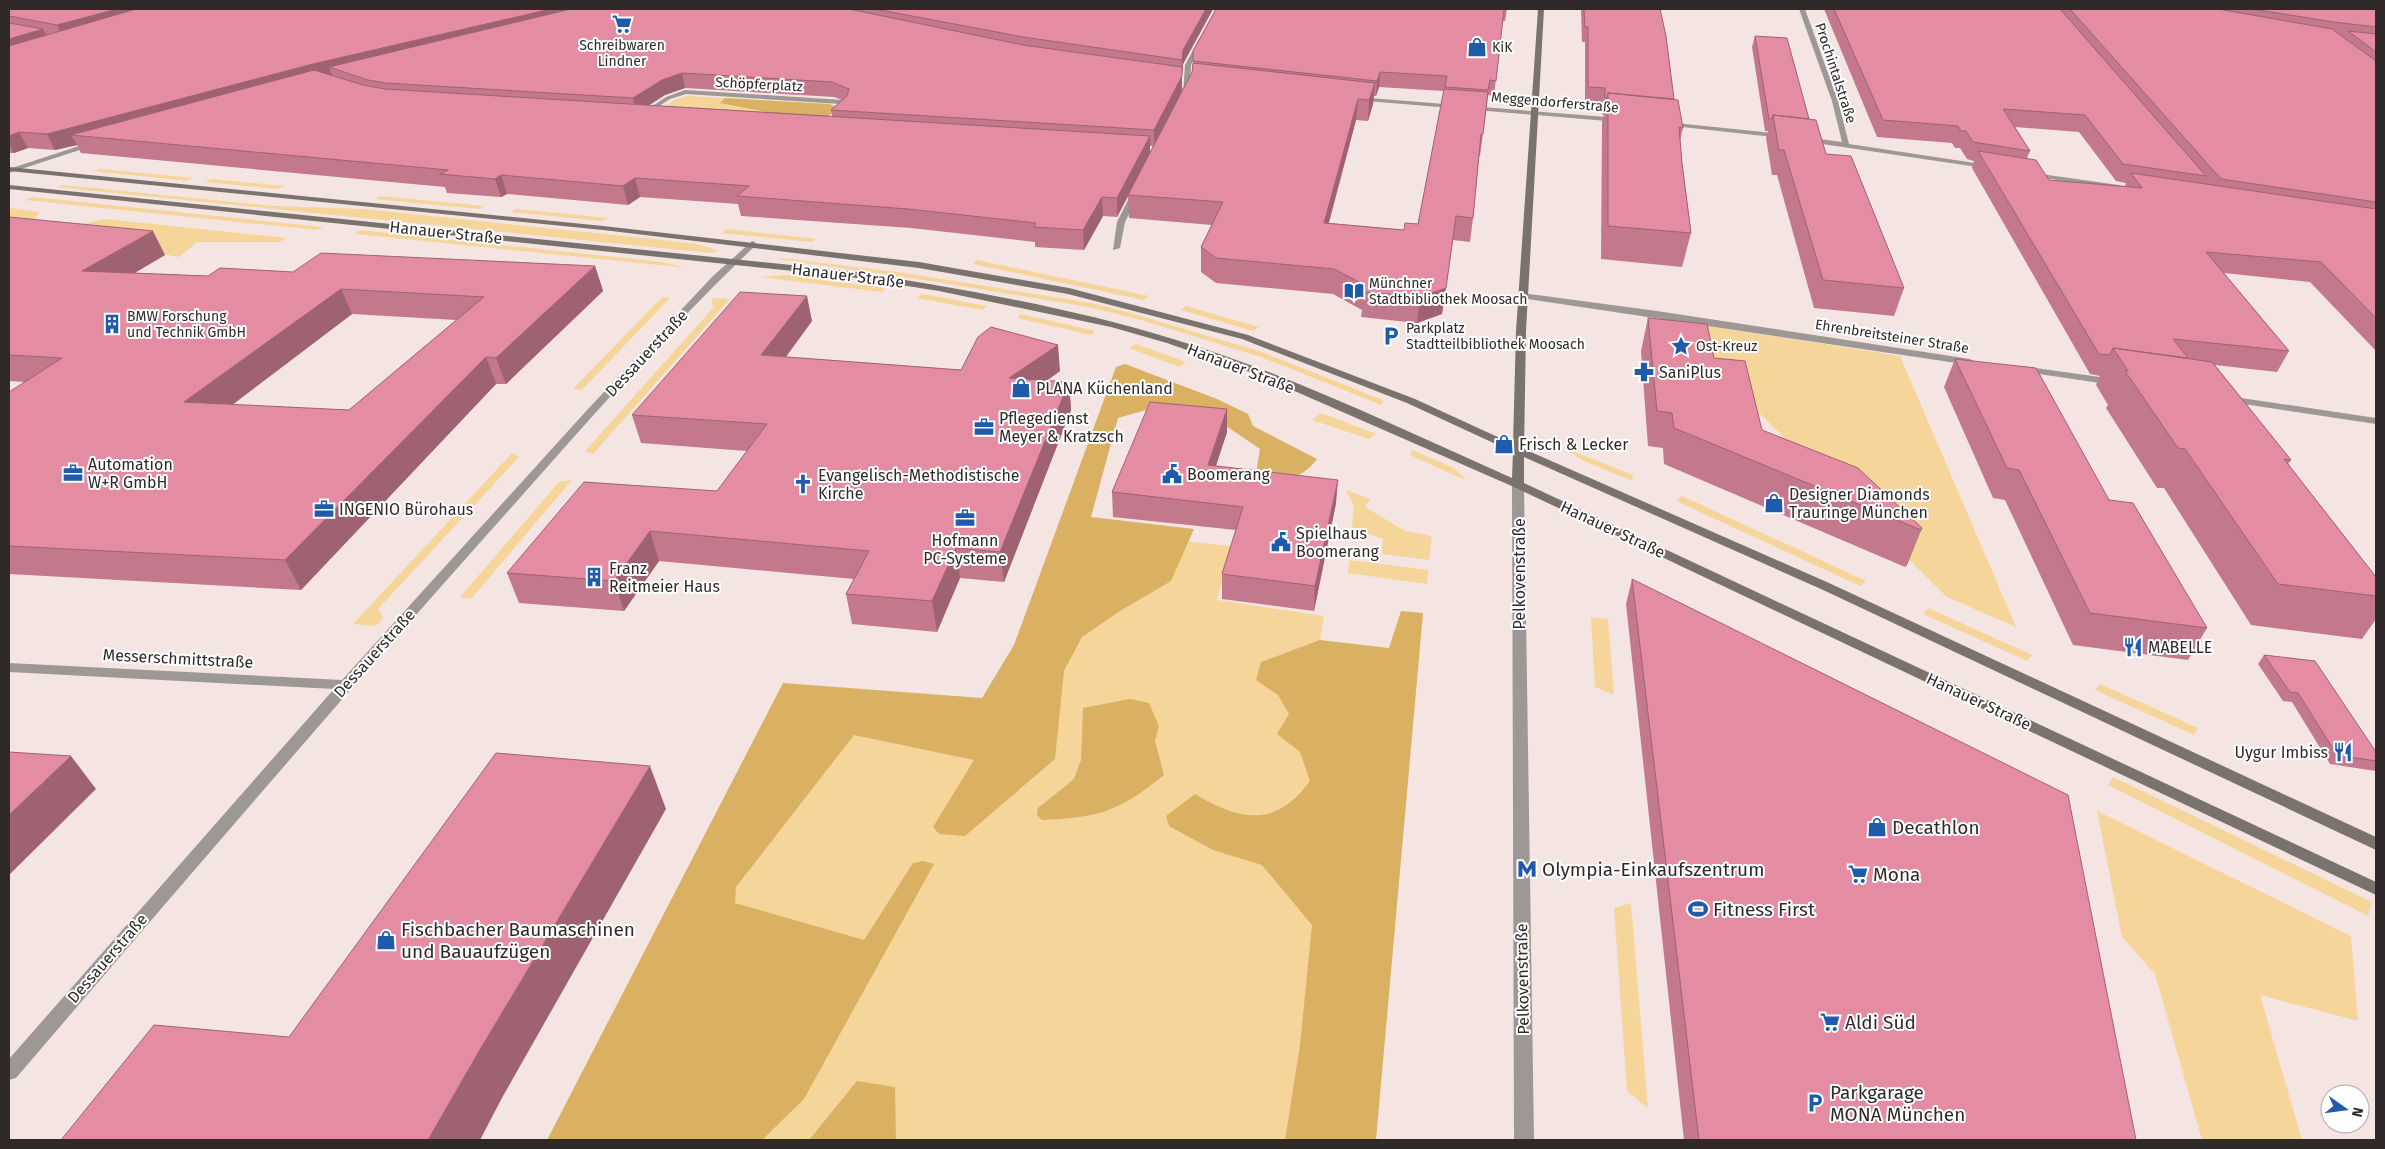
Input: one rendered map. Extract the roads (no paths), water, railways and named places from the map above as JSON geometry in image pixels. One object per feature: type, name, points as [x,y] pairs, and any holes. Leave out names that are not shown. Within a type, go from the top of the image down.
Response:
[{"type":"main road","name":"Pelkovenstraße","points":[[1518,485],[1523,296],[1541,9]]},
{"type":"main road","name":"Hanauer Straße","points":[[10,170],[752,244],[955,270],[1069,291],[1145,309],[1245,337],[1411,401],[1519,451],[1843,594],[2376,844]]},
{"type":"main road","name":"Hanauer Straße","points":[[9,187],[733,262],[902,282],[1123,327],[1170,341],[1262,374],[1373,420],[1518,485],[2376,889]]},
{"type":"street","name":"Prochintalstraße","points":[[1802,9],[1835,101],[1846,145]]},
{"type":"street","points":[[1183,99],[1187,91],[1188,65],[1204,34]]},
{"type":"street","points":[[1180,78],[1198,81]]},
{"type":"street","name":"Schöpferplatz","points":[[647,119],[638,118],[673,95],[692,92],[834,101],[848,104],[840,114]]},
{"type":"street","name":"Meggendorferstraße","points":[[1349,98],[1624,120]]},
{"type":"street","points":[[1661,124],[1792,137]]},
{"type":"street","points":[[1801,139],[2000,169]]},
{"type":"street","points":[[10,170],[105,141]]},
{"type":"street","points":[[2019,172],[2125,188]]},
{"type":"street","points":[[1116,248],[1121,222],[1141,182]]},
{"type":"street","name":"Dessauerstraße","points":[[9,1072],[345,685],[563,443],[752,244]]},
{"type":"street","name":"Ehrenbreitsteiner Straße","points":[[1523,296],[1657,314],[1980,363]]},
{"type":"street","points":[[2009,367],[2125,384]]},
{"type":"street","points":[[2218,397],[2376,421]]},
{"type":"street","name":"Pelkovenstraße","points":[[1518,485],[1524,1140]]},
{"type":"street","name":"Messerschmittstraße","points":[[9,667],[345,685]]},
{"type":"place","name":"Schreibwaren Lindner","points":[[622,24]]},
{"type":"place","name":"KiK","points":[[1477,47]]},
{"type":"place","name":"Münchner Stadtbibliothek Moosach","points":[[1354,291]]},
{"type":"place","name":"BMW Forschung und Technik GmbH","points":[[112,324]]},
{"type":"place","name":"Parkplatz Stadtteilbibliothek Moosach","points":[[1391,336]]},
{"type":"place","name":"Ost-Kreuz","points":[[1681,346]]},
{"type":"place","name":"SaniPlus","points":[[1644,372]]},
{"type":"place","name":"PLANA Küchenland","points":[[1021,388]]},
{"type":"place","name":"Pflegedienst Meyer & Kratzsch","points":[[984,427]]},
{"type":"place","name":"Frisch & Lecker","points":[[1504,444]]},
{"type":"place","name":"Automation W+R GmbH","points":[[73,473]]},
{"type":"place","name":"Boomerang","points":[[1172,474]]},
{"type":"place","name":"Evangelisch-Methodistische Kirche","points":[[803,484]]},
{"type":"place","name":"Designer Diamonds Trauringe München","points":[[1774,503]]},
{"type":"place","name":"INGENIO Bürohaus","points":[[324,509]]},
{"type":"place","name":"Hofmann PC-Systeme","points":[[965,518]]},
{"type":"place","name":"Spielhaus Boomerang","points":[[1281,542]]},
{"type":"place","name":"Franz Reitmeier Haus","points":[[594,577]]},
{"type":"place","name":"MABELLE","points":[[2133,647]]},
{"type":"place","name":"Uygur Imbiss","points":[[2343,752]]},
{"type":"place","name":"Decathlon","points":[[1877,827]]},
{"type":"place","name":"Olympia-Einkaufszentrum","points":[[1527,869]]},
{"type":"place","name":"Mona","points":[[1858,874]]},
{"type":"place","name":"Fitness First","points":[[1698,909]]},
{"type":"place","name":"Fischbacher Baumaschinen und Bauaufzügen","points":[[386,940]]},
{"type":"place","name":"Aldi Süd","points":[[1830,1022]]},
{"type":"place","name":"Parkgarage MONA München","points":[[1815,1103]]}]
